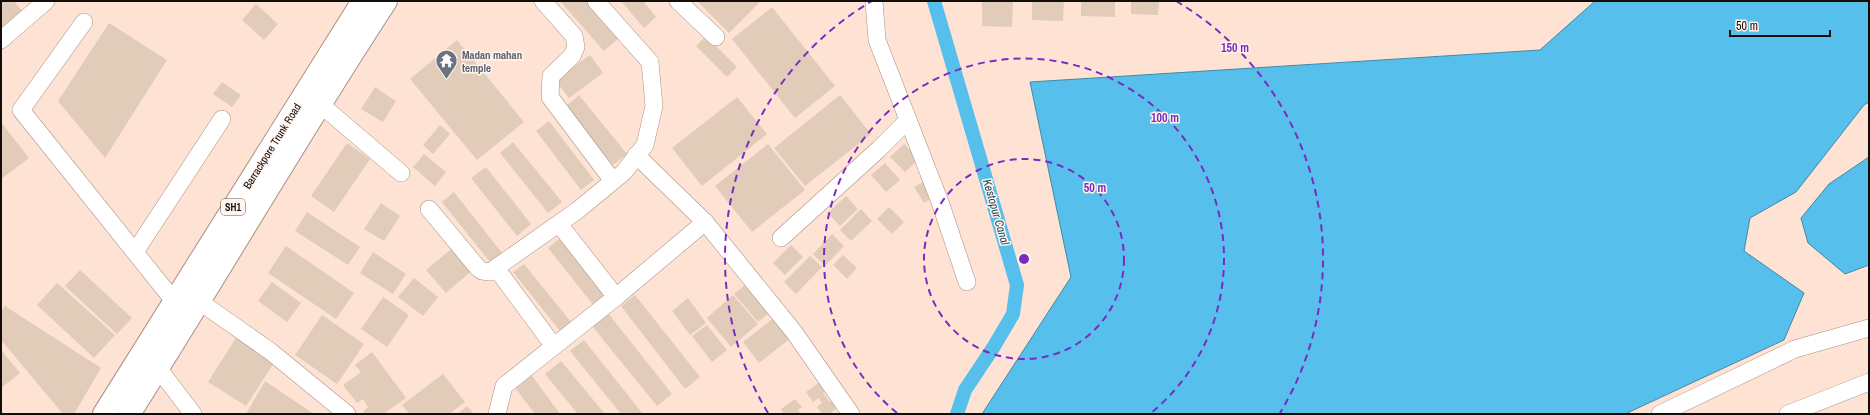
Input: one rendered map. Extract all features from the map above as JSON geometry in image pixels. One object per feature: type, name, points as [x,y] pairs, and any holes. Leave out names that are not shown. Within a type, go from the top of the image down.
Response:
[{"type":"main road","name":"Barrackpore Trunk Road","points":[[104,414],[363,1]]},
{"type":"main road","name":"Barrackpore Trunk Road","points":[[129,414],[200,302],[320,104],[386,1]]},
{"type":"street","points":[[1,40],[46,1]]},
{"type":"street","points":[[543,1],[574,36],[576,47],[572,56],[551,76],[550,97],[613,181]]},
{"type":"street","points":[[429,209],[478,268],[482,271],[490,272],[578,210],[624,172],[644,145],[654,106],[650,62],[596,1]]},
{"type":"street","points":[[678,1],[716,37]]},
{"type":"street","points":[[874,1],[877,40],[940,202],[966,282]]},
{"type":"street","points":[[84,22],[21,110],[174,302]]},
{"type":"street","points":[[320,104],[401,173]]},
{"type":"street","points":[[135,252],[222,119]]},
{"type":"street","points":[[782,238],[880,149],[908,120]]},
{"type":"street","points":[[636,155],[705,222],[794,332],[851,414]]},
{"type":"street","points":[[497,414],[504,386],[553,345],[616,297],[705,222]]},
{"type":"street","points":[[559,224],[616,297]]},
{"type":"street","points":[[496,268],[553,345]]},
{"type":"street","points":[[200,302],[270,351],[347,414]]},
{"type":"street","points":[[1660,414],[1796,349],[1869,328]]},
{"type":"street","points":[[158,368],[193,414]]},
{"type":"street","points":[[1788,414],[1869,382]]},
{"type":"water","points":[[1595,1],[1869,1],[1869,102],[1864,105],[1796,192],[1750,218],[1744,251],[1804,293],[1784,340],[1625,414],[982,414],[1071,277],[1030,82],[1540,50]]},
{"type":"water","points":[[1869,157],[1869,265],[1845,274],[1808,243],[1801,218],[1829,184]]},
{"type":"building","points":[[1,1],[14,1],[22,11],[1,30]]},
{"type":"building","points":[[560,1],[587,1],[619,38],[604,51]]},
{"type":"building","points":[[621,1],[643,1],[656,17],[644,28]]},
{"type":"building","points":[[697,1],[761,1],[729,33]]},
{"type":"building","points":[[982,1],[1013,1],[1012,27],[982,26]]},
{"type":"building","points":[[1032,1],[1064,1],[1063,21],[1032,20]]},
{"type":"building","points":[[1081,1],[1115,1],[1115,17],[1081,16]]},
{"type":"building","points":[[1131,1],[1159,2],[1158,15],[1131,14]]},
{"type":"building","points":[[256,4],[278,24],[264,40],[242,20]]},
{"type":"building","points":[[772,7],[835,86],[795,118],[732,39]]},
{"type":"building","points":[[109,23],[167,60],[105,158],[58,101]]},
{"type":"building","points":[[706,36],[737,67],[727,77],[696,46]]},
{"type":"building","points":[[457,40],[524,122],[477,160],[410,79]]},
{"type":"building","points":[[590,55],[603,73],[569,98],[555,80]]},
{"type":"building","points":[[222,82],[241,95],[232,107],[213,94]]},
{"type":"building","points":[[375,87],[396,101],[383,122],[361,109]]},
{"type":"building","points":[[579,95],[627,154],[613,165],[565,107]]},
{"type":"building","points":[[840,95],[871,134],[805,186],[774,148]]},
{"type":"building","points":[[737,97],[767,134],[702,186],[672,148]]},
{"type":"building","points":[[549,121],[594,180],[581,190],[536,131]]},
{"type":"building","points":[[1,122],[29,158],[1,179]]},
{"type":"building","points":[[440,125],[450,134],[433,154],[423,145]]},
{"type":"building","points":[[513,142],[562,202],[548,213],[500,153]]},
{"type":"building","points":[[347,143],[370,159],[334,212],[311,196]]},
{"type":"building","points":[[768,144],[805,190],[752,232],[715,186]]},
{"type":"building","points":[[904,144],[919,159],[905,172],[890,157]]},
{"type":"building","points":[[424,154],[446,172],[435,186],[413,167]]},
{"type":"building","points":[[885,163],[900,180],[886,192],[871,175]]},
{"type":"building","points":[[486,167],[531,224],[517,236],[471,178]]},
{"type":"building","points":[[927,180],[937,195],[924,203],[914,187]]},
{"type":"building","points":[[454,192],[502,253],[490,262],[442,202]]},
{"type":"building","points":[[846,196],[858,209],[840,226],[828,213]]},
{"type":"building","points":[[381,203],[400,216],[384,241],[364,229]]},
{"type":"building","points":[[889,207],[904,222],[892,234],[877,219]]},
{"type":"building","points":[[861,209],[872,221],[851,241],[840,230]]},
{"type":"building","points":[[307,212],[360,247],[348,265],[295,231]]},
{"type":"building","points":[[832,234],[844,246],[825,266],[813,254]]},
{"type":"building","points":[[560,238],[607,297],[595,307],[548,248]]},
{"type":"building","points":[[456,245],[475,268],[446,293],[426,270]]},
{"type":"building","points":[[791,245],[803,257],[785,275],[773,263]]},
{"type":"building","points":[[286,246],[354,293],[336,319],[268,273]]},
{"type":"building","points":[[373,252],[406,274],[393,294],[360,273]]},
{"type":"building","points":[[843,255],[857,268],[847,279],[833,265]]},
{"type":"building","points":[[810,256],[822,267],[796,294],[784,282]]},
{"type":"building","points":[[524,264],[571,322],[560,331],[513,272]]},
{"type":"building","points":[[80,270],[132,318],[117,334],[65,286]]},
{"type":"building","points":[[414,278],[438,297],[423,316],[398,297]]},
{"type":"building","points":[[272,282],[301,303],[287,322],[258,301]]},
{"type":"building","points":[[57,283],[115,335],[94,358],[37,305]]},
{"type":"building","points":[[746,284],[770,312],[758,322],[734,294]]},
{"type":"building","points":[[635,295],[700,377],[685,389],[621,306]]},
{"type":"building","points":[[733,295],[758,324],[731,347],[707,318]]},
{"type":"building","points":[[383,297],[409,315],[387,347],[361,329]]},
{"type":"building","points":[[688,298],[706,323],[690,335],[672,311]]},
{"type":"building","points":[[5,306],[101,368],[74,414],[63,414],[1,340],[1,312]]},
{"type":"building","points":[[608,313],[672,394],[657,406],[592,326]]},
{"type":"building","points":[[322,315],[364,344],[337,384],[295,355]]},
{"type":"building","points":[[776,316],[792,337],[759,363],[743,342]]},
{"type":"building","points":[[707,325],[727,350],[712,362],[692,336]]},
{"type":"building","points":[[236,338],[274,363],[246,406],[208,382]]},
{"type":"building","points":[[584,340],[643,414],[621,414],[570,351]]},
{"type":"building","points":[[1,350],[20,373],[1,388]]},
{"type":"building","points":[[372,352],[406,398],[383,414],[365,414],[363,412],[368,407],[363,399],[357,403],[343,385],[361,372],[355,365]]},
{"type":"building","points":[[561,361],[605,414],[578,414],[545,374]]},
{"type":"building","points":[[530,373],[560,414],[535,414],[513,385]]},
{"type":"building","points":[[443,374],[465,402],[449,414],[409,414],[402,405]]},
{"type":"building","points":[[265,381],[314,414],[246,414]]},
{"type":"building","points":[[821,381],[827,390],[823,393],[830,402],[834,399],[840,406],[829,414],[822,414],[817,407],[822,403],[819,398],[813,402],[806,392]]},
{"type":"building","points":[[795,399],[802,407],[798,410],[801,414],[784,414],[781,409]]},
{"type":"building","points":[[467,406],[474,414],[457,414]]},
{"type":"waterway","name":"Kestopur Canal","points":[[934,1],[1017,285],[1013,314],[993,348],[965,390],[957,414]]},
{"type":"place","name":"Madan mahan temple","points":[[447,80]]}]
